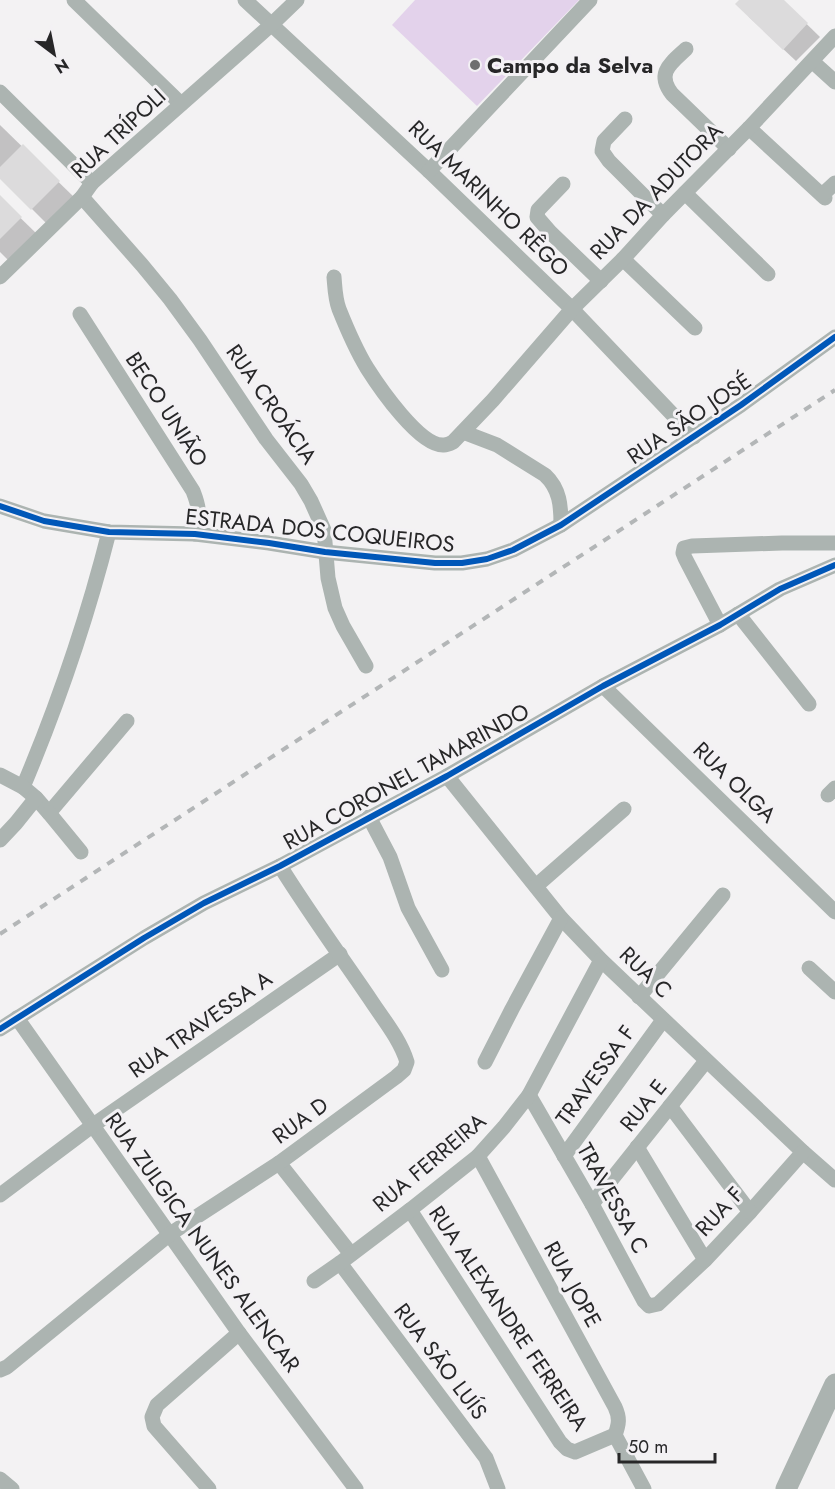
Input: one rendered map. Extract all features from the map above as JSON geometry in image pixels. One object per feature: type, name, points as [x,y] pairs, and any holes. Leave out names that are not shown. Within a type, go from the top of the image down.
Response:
[{"type":"street","points":[[74,0],[181,104]]},
{"type":"street","name":"RUA MARINHO RÊGO","points":[[245,0],[429,171],[572,309],[694,437]]},
{"type":"street","name":"RUA TRÍPOLI","points":[[1,274],[82,197],[92,183],[297,0]]},
{"type":"street","points":[[429,171],[590,0]]},
{"type":"street","name":"RUA DA ADUTORA","points":[[463,432],[572,309],[813,62],[835,36]]},
{"type":"street","points":[[686,49],[665,72],[664,79],[667,87],[729,148]]},
{"type":"street","points":[[813,62],[835,82]]},
{"type":"street","points":[[0,92],[92,183]]},
{"type":"street","points":[[625,119],[604,141],[602,151],[609,161],[663,215]]},
{"type":"street","points":[[749,128],[824,197],[835,183]]},
{"type":"street","points":[[563,184],[538,210],[537,217],[601,280]]},
{"type":"street","points":[[685,193],[768,274]]},
{"type":"street","name":"RUA CROÁCIA","points":[[82,197],[170,299],[266,440],[301,484],[324,530],[328,578],[335,608],[366,666]]},
{"type":"street","points":[[623,259],[695,328]]},
{"type":"street","points":[[334,277],[335,294],[346,326],[366,366],[411,426],[434,443],[445,445],[453,442],[463,432],[497,445],[545,475],[551,480],[560,501],[561,525]]},
{"type":"street","name":"BECO UNIÃO","points":[[80,314],[193,491],[199,517],[195,534]]},
{"type":"street","name":"RUA SÃO JOSÉ","points":[[561,525],[694,437],[835,337]]},
{"type":"street","name":"ESTRADA DOS COQUEIROS","points":[[0,506],[44,521],[109,532],[195,534],[325,552],[435,563],[462,563],[487,559],[513,550],[561,525]]},
{"type":"street","points":[[23,787],[45,734],[82,629],[109,532]]},
{"type":"street","points":[[720,625],[688,566],[683,553],[687,547],[835,543]]},
{"type":"street","name":"RUA CORONEL TAMARINDO","points":[[0,1029],[204,903],[280,866],[447,776],[603,686],[738,615],[780,589],[834,568]]},
{"type":"street","points":[[738,615],[809,705]]},
{"type":"street","name":"RUA OLGA","points":[[603,686],[835,912]]},
{"type":"street","points":[[49,813],[127,721]]},
{"type":"street","points":[[0,775],[23,787],[36,798],[81,852]]},
{"type":"street","name":"RUA C","points":[[447,776],[561,918],[601,960],[835,1180]]},
{"type":"street","points":[[0,840],[36,798]]},
{"type":"street","points":[[536,886],[624,809]]},
{"type":"street","points":[[369,817],[390,857],[408,908],[442,970]]},
{"type":"street","name":"RUA D","points":[[0,1370],[7,1368],[170,1234],[279,1163],[404,1070],[407,1062],[398,1041],[280,866]]},
{"type":"street","points":[[639,997],[723,895]]},
{"type":"street","points":[[485,1062],[561,918]]},
{"type":"street","name":"RUA TRAVESSA A","points":[[0,1195],[92,1126],[340,954]]},
{"type":"street","name":"RUA FERREIRA","points":[[314,1281],[346,1259],[478,1156],[504,1127],[529,1095],[601,960]]},
{"type":"street","points":[[809,968],[835,992]]},
{"type":"street","name":"RUA ZULGICA NUNES ALENCAR","points":[[17,1018],[239,1333],[356,1489]]},
{"type":"street","name":"TRAVESSA F","points":[[564,1156],[663,1020]]},
{"type":"street","name":"RUA E","points":[[592,1204],[706,1061]]},
{"type":"street","name":"TRAVESSA C","points":[[529,1095],[592,1204],[644,1301],[649,1306],[654,1306],[664,1298]]},
{"type":"street","points":[[670,1106],[750,1212]]},
{"type":"street","points":[[637,1148],[705,1260]]},
{"type":"street","name":"RUA F","points":[[664,1298],[705,1260],[803,1152]]},
{"type":"street","name":"RUA JOPE","points":[[478,1156],[615,1407],[619,1416],[615,1435]]},
{"type":"street","name":"RUA SÃO LUÍS","points":[[279,1163],[486,1458],[498,1489]]},
{"type":"street","name":"RUA ALEXANDRE FERREIRA","points":[[410,1210],[560,1442],[567,1449],[575,1452],[615,1435],[644,1489]]},
{"type":"street","points":[[209,1489],[154,1426],[152,1417],[157,1405],[239,1333]]},
{"type":"street","points":[[786,1489],[835,1384]]},
{"type":"street","points":[[0,1479],[12,1489]]},
{"type":"shaded area","name":"Campo da Selva","points":[[415,0],[579,0],[477,106],[392,25]]},
{"type":"building","points":[[739,0],[784,0],[808,23],[783,50],[735,4]]},
{"type":"building","points":[[23,144],[60,181],[31,210],[0,179],[0,167]]},
{"type":"building","points":[[0,195],[22,217],[0,239]]},
{"type":"railway","points":[[0,934],[835,390]]},
{"type":"cycle path","points":[[0,506],[44,521],[109,532],[195,534],[325,552],[435,563],[462,563],[487,559],[513,550],[561,525],[741,405],[835,337]]},
{"type":"cycle path","points":[[0,1029],[204,903],[280,866],[447,776],[603,686],[720,625],[780,589],[835,565]]},
{"type":"place","name":"Campo da Selva","points":[[475,65]]}]
